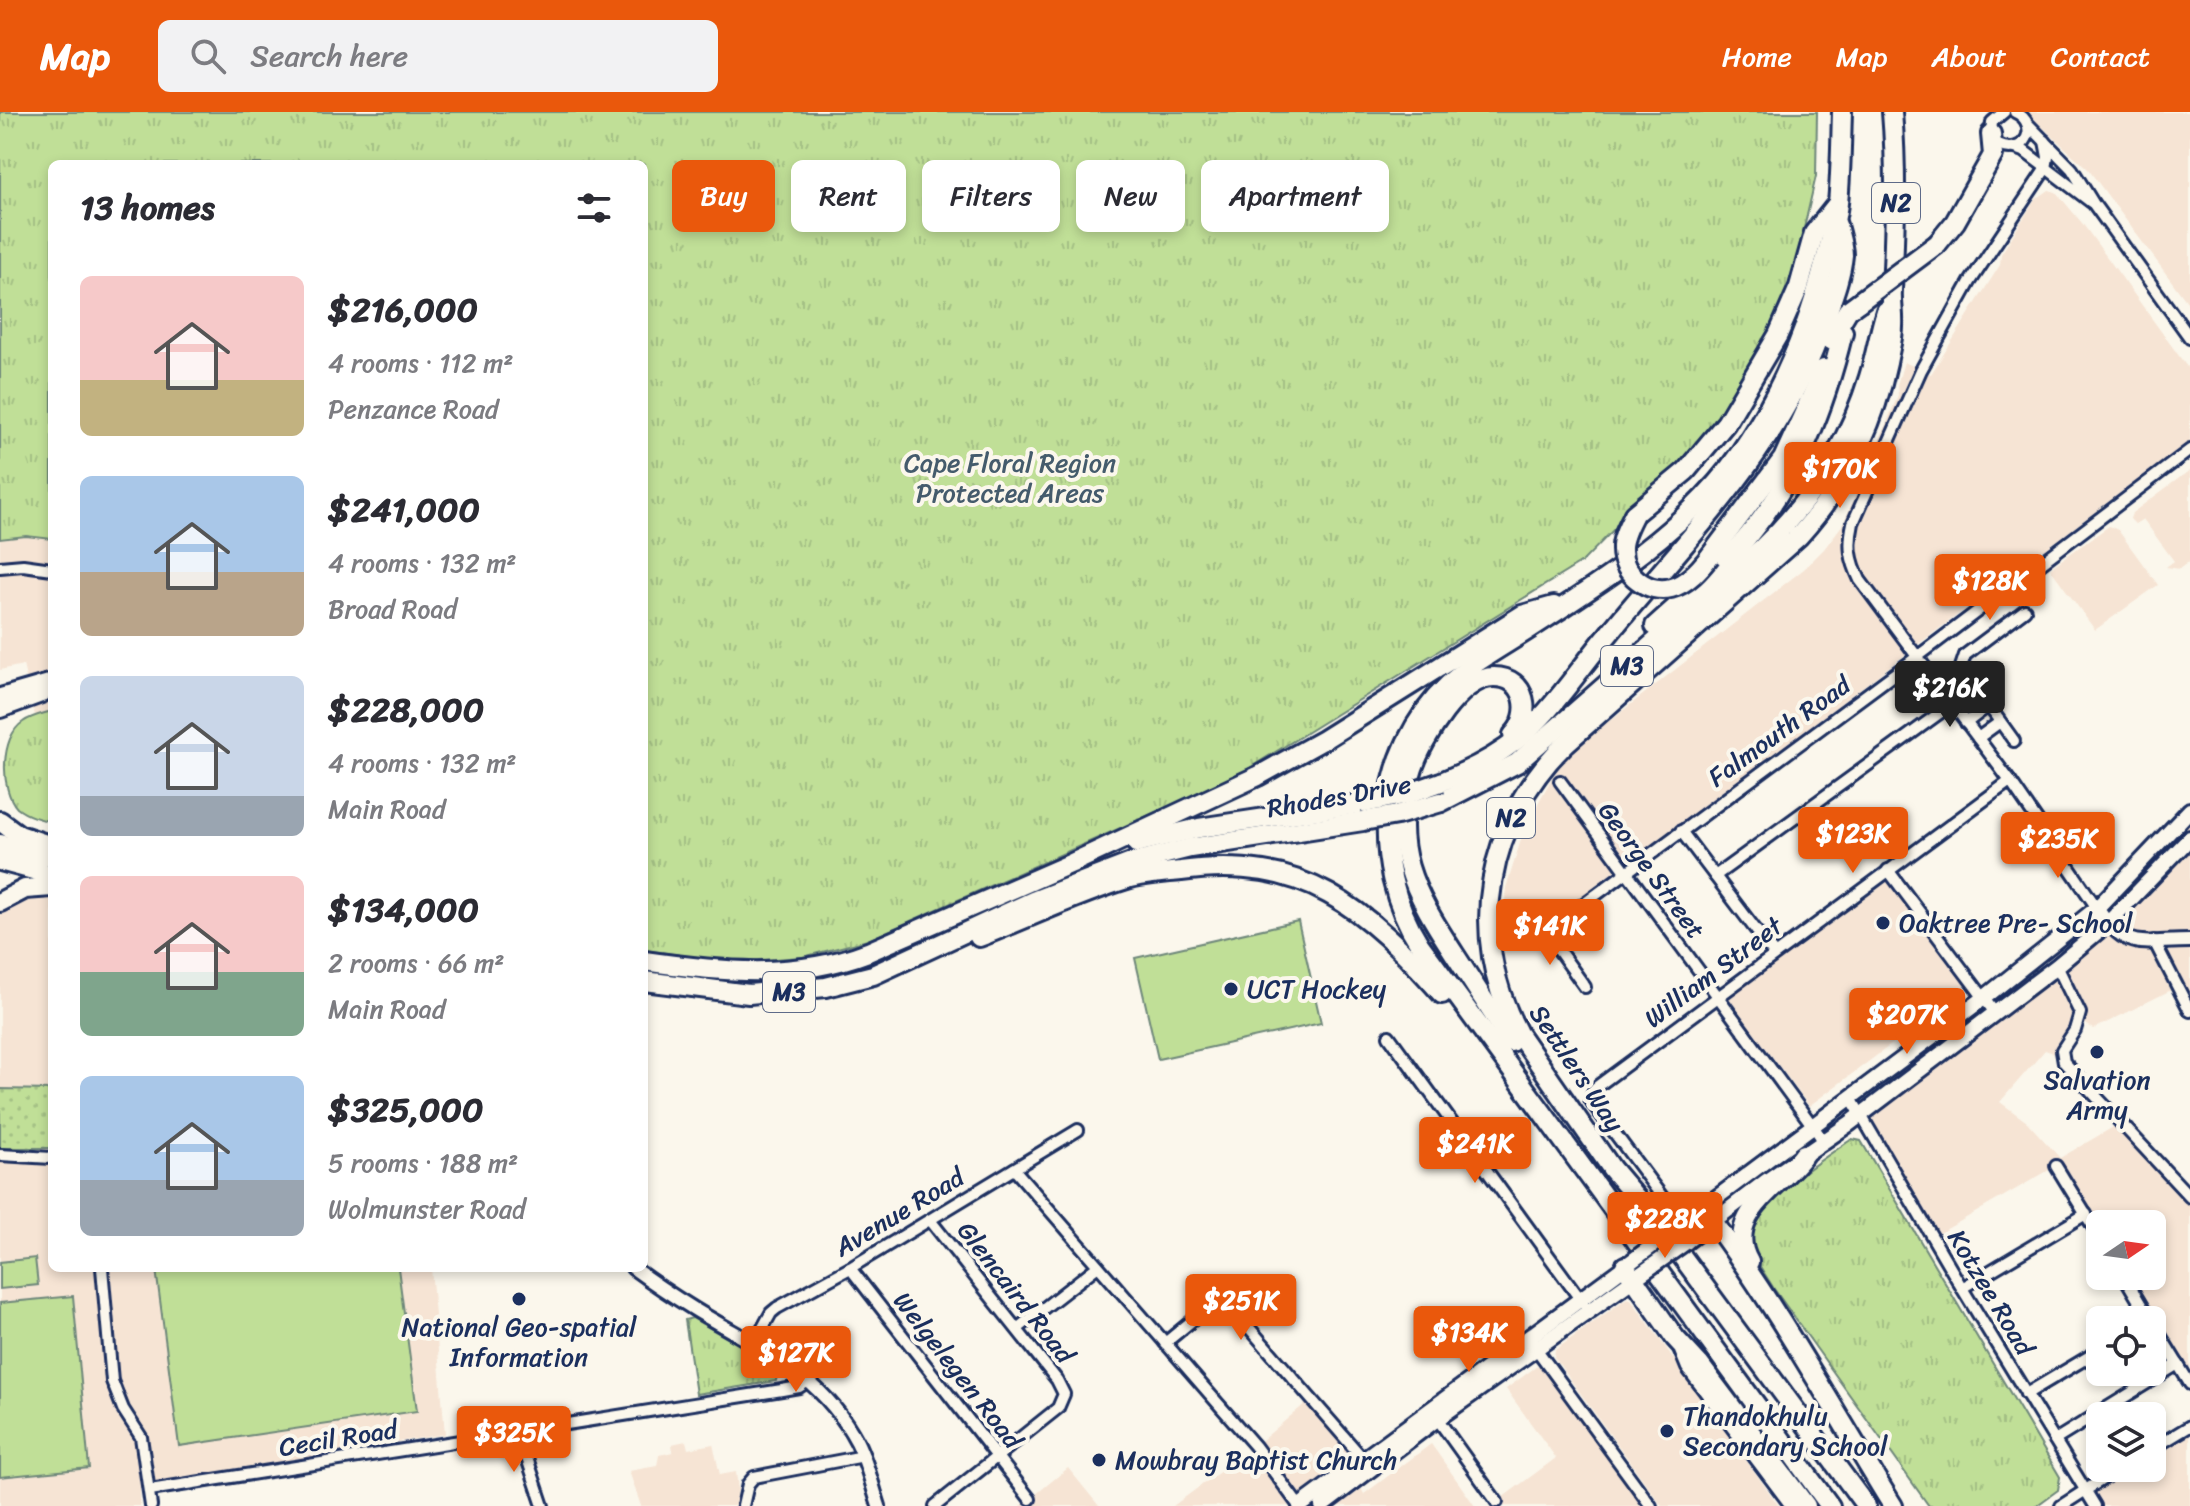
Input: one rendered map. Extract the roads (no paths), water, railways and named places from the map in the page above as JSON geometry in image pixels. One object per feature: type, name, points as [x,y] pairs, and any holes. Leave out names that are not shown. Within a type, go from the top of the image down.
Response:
[{"type":"highway","name":"N2","points":[[1568,602],[1616,573],[1659,539],[1708,492],[1742,449],[1780,386],[1803,334],[1837,210],[1842,112]]},
{"type":"highway","name":"M3","points":[[1873,362],[1883,310],[1886,255],[1888,183],[1882,112]]},
{"type":"highway","name":"N2","points":[[1892,112],[1897,176],[1892,293]]},
{"type":"highway","points":[[1962,210],[1993,155],[1991,134]]},
{"type":"highway","points":[[1606,637],[1712,532],[1761,471],[1809,388],[1832,334],[1848,310],[1937,244],[1999,158],[2013,149]]},
{"type":"highway","points":[[1837,210],[1814,233],[1799,287],[1778,335],[1726,423],[1686,471],[1634,514],[1622,549],[1625,566],[1637,581],[1653,588],[1670,588],[1689,579],[1710,556],[1783,459],[1859,302]]},
{"type":"highway","points":[[1072,863],[1175,832],[1364,812],[1441,782],[1505,749],[1530,728],[1745,472],[1787,406],[1812,356],[1833,295],[1843,253],[1837,210]]},
{"type":"highway","points":[[1873,362],[1892,293]]},
{"type":"highway","name":"Settlers Way","points":[[1866,1506],[1656,1221],[1612,1169],[1529,1049],[1505,1005],[1492,959],[1488,915],[1491,883],[1509,821],[1524,793],[1554,755],[1787,548],[1832,496],[1858,450],[1876,406],[1893,329],[1892,293]]},
{"type":"highway","points":[[1488,779],[1718,569],[1748,536],[1783,487],[1805,449],[1828,390],[1843,332]]},
{"type":"highway","name":"Rhodes Drive","points":[[648,982],[731,993],[798,991],[837,985],[873,975],[1033,901],[1134,862],[1364,812],[1397,815],[1441,802],[1488,779],[1517,763],[1773,538],[1811,493],[1841,446],[1863,396],[1873,362]]},
{"type":"highway","name":"Rhodes Drive","points":[[648,961],[743,972],[803,968],[840,962],[889,944],[1072,863],[1280,764],[1522,615],[1568,602]]},
{"type":"highway","name":"Settlers Way","points":[[1568,602],[1474,664],[1437,696],[1407,740],[1390,788],[1387,809],[1387,851],[1392,879],[1401,908],[1420,945],[1830,1506]]},
{"type":"highway","points":[[1488,758],[1515,733],[1525,716],[1525,701],[1520,690],[1509,681],[1493,677],[1476,682],[1454,701],[1429,733],[1418,756],[1409,782],[1403,818],[1409,871],[1427,912],[1511,1042],[1572,1125],[1612,1169]]},
{"type":"highway","points":[[0,705],[41,693],[48,686]]},
{"type":"highway","points":[[0,821],[19,835],[48,845]]},
{"type":"highway","points":[[0,844],[48,857]]},
{"type":"highway","points":[[0,861],[48,874]]},
{"type":"highway","points":[[924,952],[952,948],[1128,879],[1202,868],[1255,870],[1302,881],[1349,905],[1385,934],[1448,1001],[1480,1028]]},
{"type":"highway","points":[[0,902],[25,889],[48,887]]},
{"type":"highway","points":[[1773,1311],[1768,1295],[1743,1251],[1742,1234],[1746,1221],[1758,1203],[1804,1154]]},
{"type":"highway","points":[[1708,1214],[1773,1311],[1893,1506]]},
{"type":"highway","points":[[1633,1271],[1675,1338],[1699,1364],[1806,1506]]},
{"type":"main road","points":[[1533,1344],[1581,1299],[1689,1240],[1708,1214],[1777,1153],[1984,998],[2097,908],[2190,810]]},
{"type":"main road","points":[[1299,1506],[1367,1464],[1533,1344],[1590,1312],[1678,1226],[1708,1214],[1786,1167],[1861,1115],[2057,966],[2107,924],[2190,838]]},
{"type":"main road","points":[[1777,1153],[1786,1167]]},
{"type":"main road","points":[[1322,1506],[1367,1464]]},
{"type":"street","points":[[2004,112],[1992,122],[1991,134],[1998,145],[2024,151],[2093,203]]},
{"type":"street","points":[[2015,112],[2072,169],[2190,338]]},
{"type":"street","points":[[2013,149],[2026,140],[2027,123]]},
{"type":"street","points":[[2045,141],[2048,157],[2046,168],[1970,282],[1921,370],[1853,523],[1849,540],[1850,558],[1860,580],[2010,781],[2107,924],[2128,941],[2190,941]]},
{"type":"street","name":"Falmouth Road","points":[[1585,987],[1553,943],[1550,933],[1554,926],[2190,450]]},
{"type":"street","points":[[0,567],[23,565],[48,568]]},
{"type":"street","points":[[2014,741],[1963,672],[1962,660],[2025,610]]},
{"type":"street","points":[[0,694],[48,683]]},
{"type":"street","points":[[1715,876],[1952,704]]},
{"type":"street","points":[[1966,723],[1988,706]]},
{"type":"street","points":[[1978,738],[2000,722]]},
{"type":"street","name":"George Street","points":[[1560,781],[1823,1140]]},
{"type":"street","name":"William Street","points":[[1678,1226],[1593,1104],[1591,1093],[1598,1084],[2010,781]]},
{"type":"street","points":[[1681,831],[1774,954]]},
{"type":"street","points":[[1888,870],[1995,1013]]},
{"type":"street","points":[[2154,941],[2190,1011]]},
{"type":"street","points":[[2057,966],[2080,1013],[2062,1056],[2064,1062],[2190,1197]]},
{"type":"street","points":[[1389,1036],[1590,1312]]},
{"type":"street","name":"Kotzee Road","points":[[1851,1098],[2095,1506]]},
{"type":"street","name":"Avenue Road","points":[[755,1342],[777,1308],[850,1268],[1078,1130]]},
{"type":"street","points":[[0,1155],[48,1158]]},
{"type":"street","points":[[1962,1288],[2086,1214],[2056,1166]]},
{"type":"street","points":[[1014,1169],[1255,1446],[1299,1506]]},
{"type":"street","name":"Glencaird Road","points":[[930,1220],[1057,1380],[1064,1394],[1058,1408],[997,1456]]},
{"type":"street","points":[[1678,1226],[1689,1240]]},
{"type":"street","points":[[1017,1329],[1098,1266]]},
{"type":"street","name":"Welgelegen Road","points":[[850,1268],[1030,1499]]},
{"type":"street","points":[[102,1272],[112,1381],[123,1409],[141,1437],[151,1506]]},
{"type":"street","points":[[639,1272],[694,1310],[793,1366],[844,1421],[864,1456],[879,1506]]},
{"type":"street","points":[[1165,1343],[1216,1301],[1225,1300],[1367,1464]]},
{"type":"street","points":[[1675,1338],[1687,1368],[1791,1506]]},
{"type":"street","points":[[1533,1344],[1651,1506]]},
{"type":"street","points":[[2166,1345],[2190,1384]]},
{"type":"street","points":[[2026,1394],[2086,1358]]},
{"type":"street","points":[[2055,1440],[2178,1364]]},
{"type":"street","points":[[769,1391],[784,1382],[793,1366]]},
{"type":"street","name":"Cecil Road","points":[[150,1490],[797,1388],[808,1381]]},
{"type":"street","points":[[1434,1414],[1497,1502]]},
{"type":"street","points":[[2166,1441],[2190,1426]]},
{"type":"street","points":[[518,1431],[543,1506]]},
{"type":"street","points":[[743,1506],[748,1484],[754,1477],[864,1456]]},
{"type":"street","points":[[935,1506],[997,1456]]},
{"type":"street","points":[[2061,1506],[2097,1482]]},
{"type":"place","name":"Oaktree Pre- School","points":[[1883,923]]},
{"type":"place","name":"UCT Hockey","points":[[1231,989]]},
{"type":"place","name":"Salvation Army","points":[[2097,1052]]},
{"type":"place","name":"National Geo-spatial Information","points":[[519,1299]]},
{"type":"place","name":"Thandokhulu Secondary School","points":[[1667,1431]]},
{"type":"place","name":"Mowbray Baptist Church","points":[[1099,1460]]},
{"type":"park label","name":"Cape Floral Region Protected Areas","points":[[1010,478]]}]
